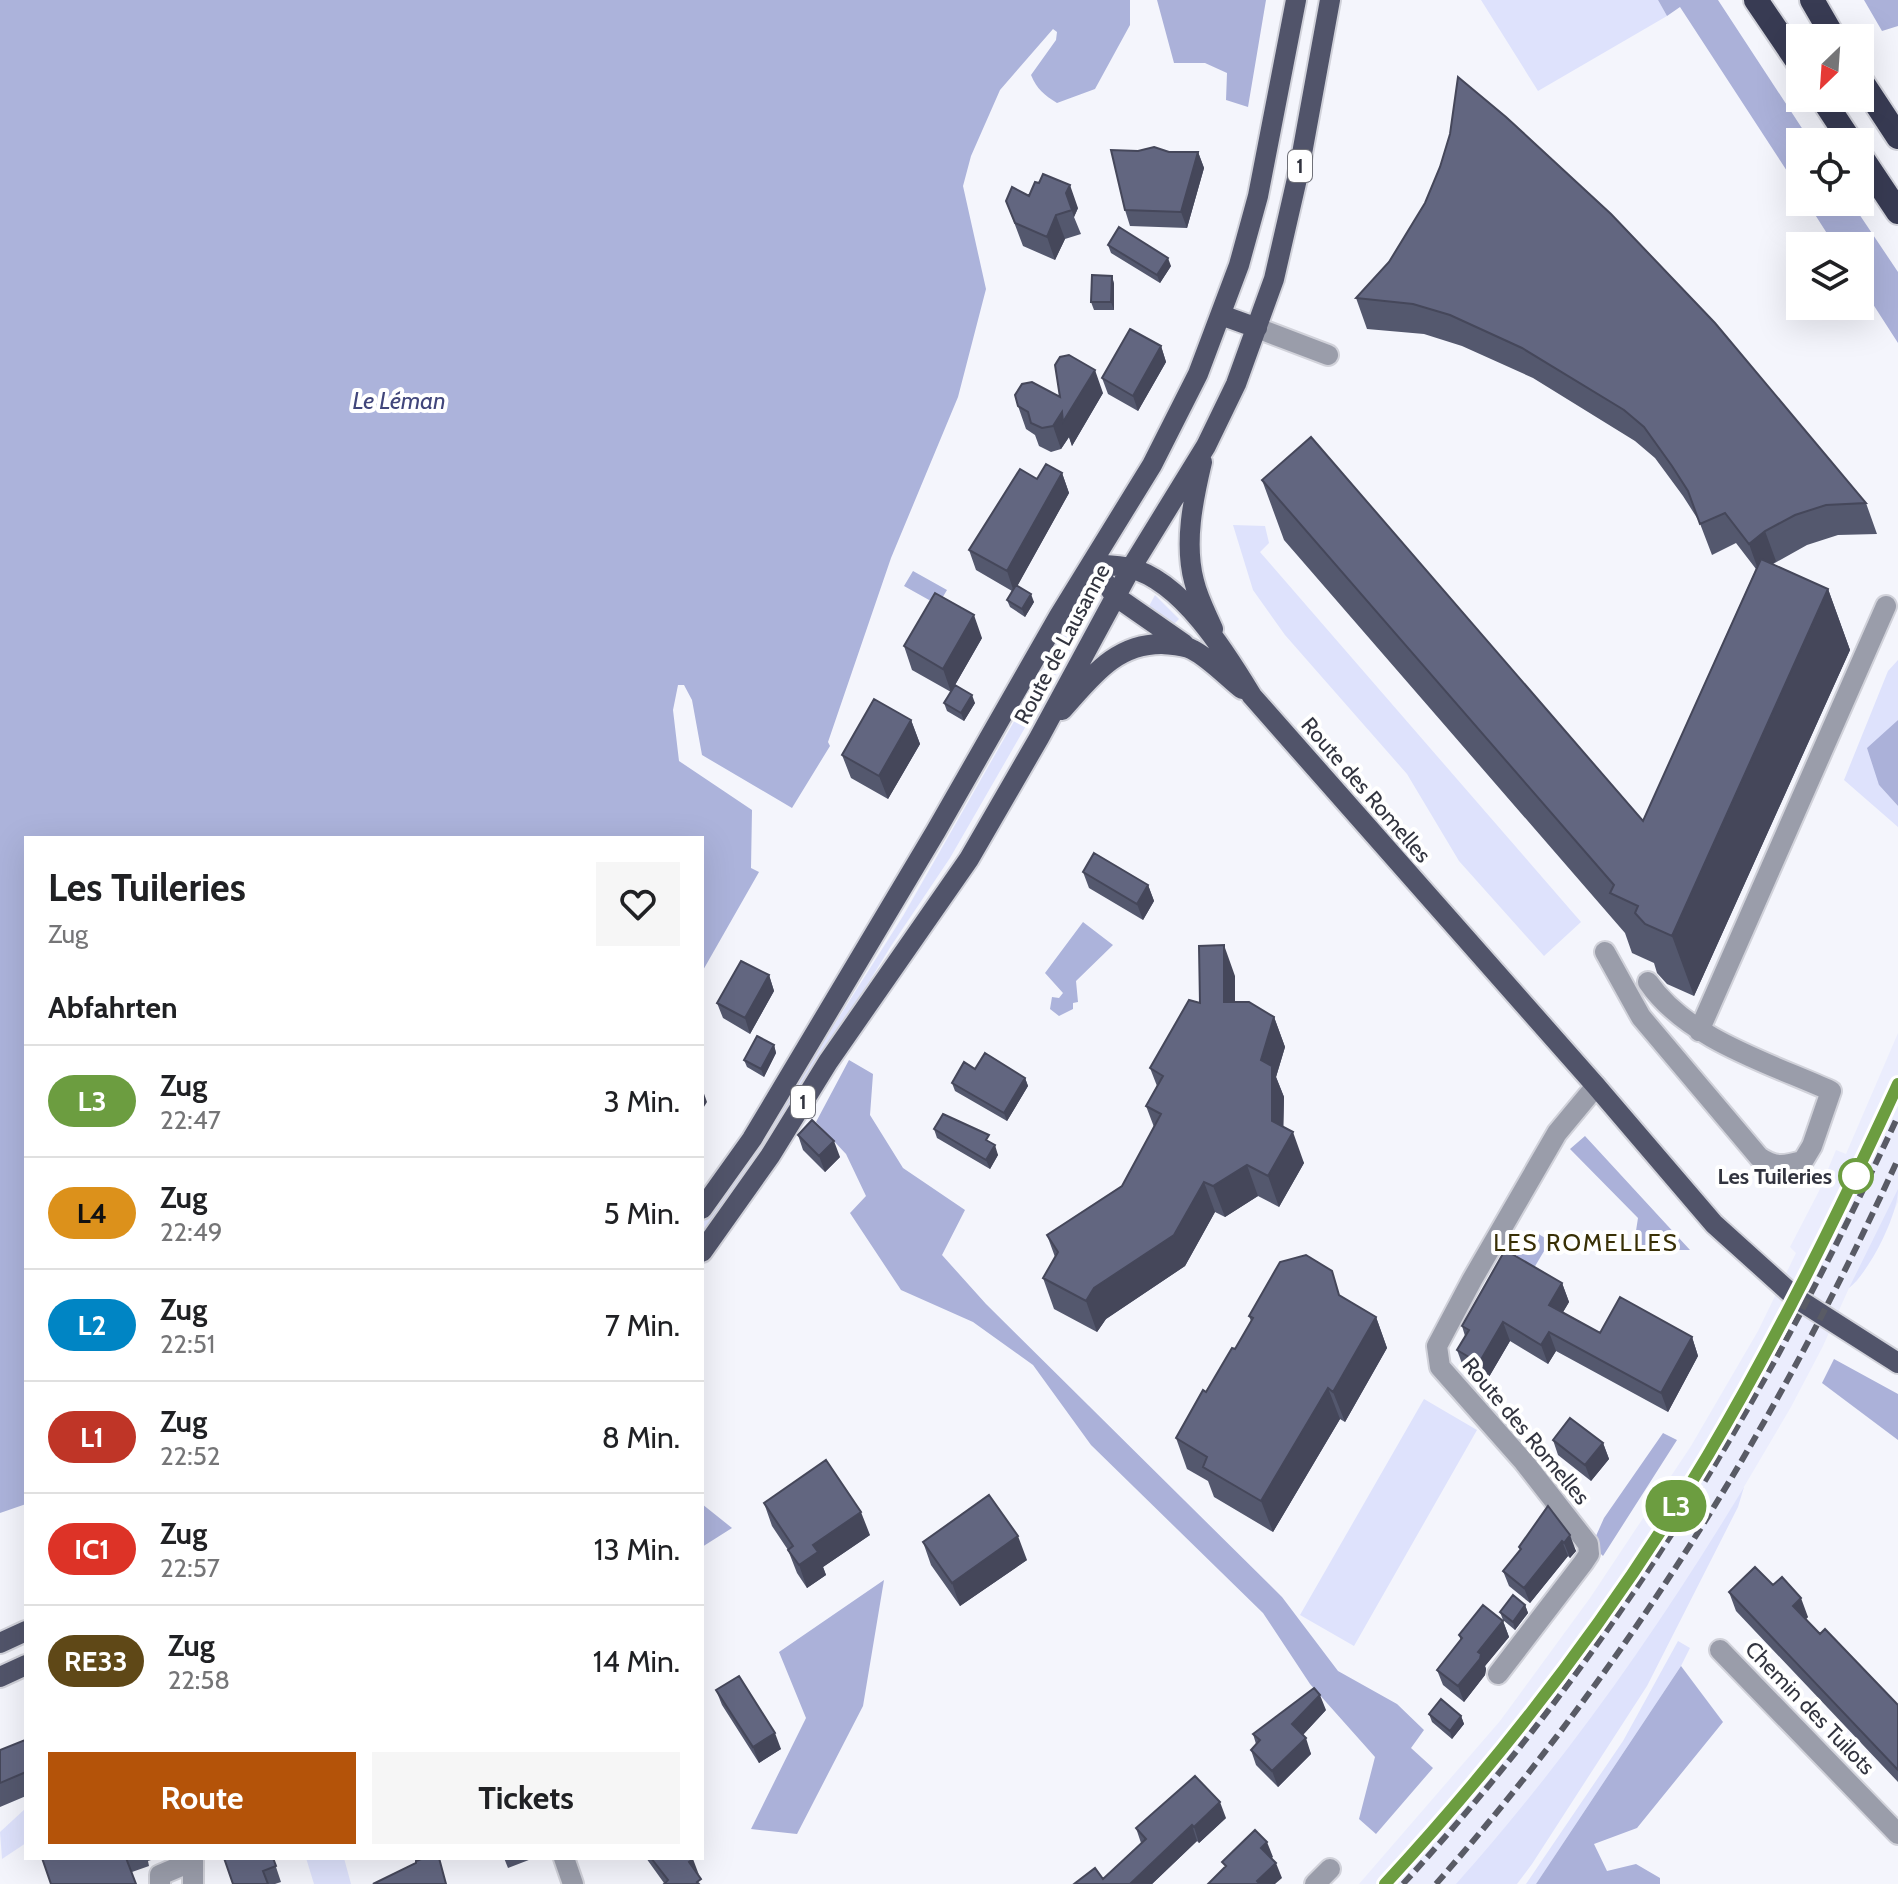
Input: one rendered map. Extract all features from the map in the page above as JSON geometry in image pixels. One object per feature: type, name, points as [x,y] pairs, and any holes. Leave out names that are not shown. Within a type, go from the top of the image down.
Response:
[{"type":"highway","points":[[1756,0],[1786,44]]},
{"type":"highway","points":[[1812,0],[1826,24]]},
{"type":"highway","points":[[1874,100],[1898,137]]},
{"type":"highway","points":[[1874,176],[1898,212]]},
{"type":"main road","name":"Route de Lausanne","points":[[704,1206],[752,1139],[936,831],[1169,432],[1198,374],[1221,315],[1258,196],[1296,0]]},
{"type":"main road","name":"Route de Lausanne","points":[[704,1249],[763,1167],[828,1062],[969,859],[1131,568],[1206,446],[1236,384],[1257,328],[1288,223],[1330,0]]},
{"type":"main road","points":[[1221,315],[1257,328]]},
{"type":"main road","points":[[1206,446],[1193,507],[1190,554],[1194,583],[1220,645]]},
{"type":"main road","points":[[1092,564],[1131,568]]},
{"type":"main road","points":[[1092,564],[1115,596],[1193,649],[1252,696]]},
{"type":"main road","name":"Route des Romelles","points":[[1131,568],[1174,593],[1220,645],[1252,696],[1690,1197],[1747,1256],[1816,1312],[1898,1363]]},
{"type":"main road","points":[[1039,738],[1089,679],[1112,658],[1144,645],[1193,649]]},
{"type":"main road","points":[[0,1643],[24,1632]]},
{"type":"main road","points":[[0,1677],[24,1666]]},
{"type":"street","points":[[1257,328],[1328,355]]},
{"type":"street","points":[[1699,1031],[1886,606]]},
{"type":"street","points":[[1605,952],[1641,1017],[1759,1157],[1772,1166],[1803,1161],[1812,1146],[1831,1091],[1699,1031],[1661,1001],[1648,982]]},
{"type":"street","name":"Route des Romelles","points":[[1498,1674],[1583,1563],[1589,1554],[1588,1544],[1524,1462],[1440,1367],[1437,1346],[1557,1133],[1596,1086]]},
{"type":"street","name":"Chemin des Tuilots","points":[[1720,1650],[1898,1834]]},
{"type":"street","points":[[565,1860],[573,1884]]},
{"type":"street","points":[[160,1884],[160,1875],[193,1861],[193,1884]]},
{"type":"shaded area","points":[[1157,0],[1266,0],[1248,107],[1226,100],[1227,73],[1205,63],[1174,63]]},
{"type":"shaded area","points":[[1481,0],[1658,0],[1667,16],[1538,91]]},
{"type":"shaded area","points":[[1658,0],[1718,0],[1786,104],[1786,112],[1791,112],[1802,128],[1786,128],[1786,170],[1680,7],[1667,16]]},
{"type":"shaded area","points":[[1864,0],[1898,0],[1898,26],[1882,31]]},
{"type":"shaded area","points":[[1816,216],[1860,216],[1871,232],[1826,232]]},
{"type":"shaded area","points":[[1874,236],[1898,272],[1898,343],[1874,306]]},
{"type":"shaded area","points":[[1233,525],[1265,526],[1269,543],[1260,552],[1581,922],[1544,956],[1459,861],[1407,774],[1285,635],[1253,590]]},
{"type":"shaded area","points":[[1155,595],[1179,619],[1173,625],[1148,608]]},
{"type":"shaded area","points":[[1083,609],[1091,613],[950,858],[891,946],[764,1153],[704,1237],[704,1220],[769,1128],[903,916],[1061,639]]},
{"type":"shaded area","points":[[1898,660],[1898,720],[1890,728],[1879,785],[1898,806],[1898,827],[1844,780],[1888,671]]},
{"type":"shaded area","points":[[1898,720],[1898,806],[1879,785],[1867,748]]},
{"type":"shaded area","points":[[1898,1033],[1898,1202],[1874,1253],[1857,1281],[1849,1288],[1791,1407],[1642,1660],[1480,1884],[1359,1884],[1500,1721],[1590,1598],[1691,1446],[1758,1331],[1796,1253],[1790,1247],[1836,1150],[1846,1154]]},
{"type":"shaded area","points":[[849,1060],[873,1074],[870,1115],[903,1168],[965,1210],[942,1255],[986,1304],[1282,1597],[1338,1671],[1397,1704],[1424,1730],[1411,1748],[1433,1768],[1376,1834],[1359,1819],[1375,1757],[1310,1684],[1263,1613],[1091,1445],[1033,1365],[973,1322],[901,1290],[850,1213],[866,1196],[846,1154],[816,1122]]},
{"type":"shaded area","points":[[1585,1136],[1690,1250],[1633,1250],[1638,1218],[1570,1149]]},
{"type":"shaded area","points":[[1898,1189],[1893,1213],[1881,1242],[1866,1269],[1849,1288]]},
{"type":"shaded area","points":[[1834,1359],[1898,1394],[1898,1440],[1822,1383]]},
{"type":"shaded area","points":[[1424,1399],[1477,1430],[1354,1646],[1300,1615]]},
{"type":"shaded area","points":[[1663,1433],[1677,1440],[1603,1556],[1592,1545],[1604,1518]]},
{"type":"shaded area","points":[[1744,1487],[1738,1507],[1647,1686],[1532,1864],[1517,1884],[1456,1884],[1573,1742],[1645,1642]]},
{"type":"shaded area","points":[[704,1506],[732,1528],[704,1546]]},
{"type":"shaded area","points":[[884,1580],[863,1706],[797,1834],[751,1829],[806,1718],[779,1652]]},
{"type":"shaded area","points":[[1678,1641],[1690,1648],[1681,1666],[1536,1884],[1526,1884],[1623,1741]]},
{"type":"shaded area","points":[[1681,1666],[1723,1722],[1637,1828],[1594,1844],[1607,1871],[1636,1864],[1660,1878],[1660,1884],[1536,1884]]},
{"type":"shaded area","points":[[24,1810],[24,1844],[2,1859],[0,1832]]},
{"type":"shaded area","points":[[307,1860],[345,1860],[351,1884],[314,1884]]},
{"type":"water","name":"Le Léman","points":[[0,0],[1130,0],[1130,25],[1095,89],[1057,103],[1036,84],[1031,75],[1056,40],[1057,32],[1053,29],[1000,90],[971,156],[963,186],[986,289],[958,397],[891,558],[828,742],[830,746],[792,808],[702,755],[692,700],[684,685],[678,685],[673,710],[679,761],[752,810],[751,868],[759,872],[704,968],[704,836],[24,836],[24,1505],[0,1513]]},
{"type":"water","points":[[913,571],[947,590],[938,605],[904,586]]},
{"type":"water","points":[[1083,922],[1113,945],[1076,981],[1078,1002],[1073,1003],[1073,1009],[1059,1016],[1050,1009],[1052,997],[1059,998],[1063,993],[1045,973]]},
{"type":"water","points":[[1532,1230],[1550,1241],[1531,1273],[1513,1262]]},
{"type":"building","points":[[1458,77],[1611,214],[1715,323],[1866,503],[1826,505],[1795,515],[1765,531],[1749,544],[1725,513],[1700,524],[1688,491],[1672,466],[1644,427],[1624,410],[1522,348],[1450,315],[1413,304],[1356,298],[1389,262],[1425,203],[1450,134]]},
{"type":"building","points":[[1154,147],[1169,152],[1198,152],[1181,212],[1125,210],[1111,150],[1138,151]]},
{"type":"building","points":[[1043,174],[1070,185],[1066,193],[1072,210],[1056,215],[1047,237],[1015,223],[1006,201],[1012,187],[1029,196],[1035,182],[1039,183]]},
{"type":"building","points":[[1119,227],[1168,258],[1157,275],[1108,245]]},
{"type":"building","points":[[1092,275],[1112,276],[1111,302],[1091,302]]},
{"type":"building","points":[[1130,329],[1161,346],[1133,396],[1102,378]]},
{"type":"building","points":[[1069,355],[1095,370],[1063,422],[1062,412],[1053,426],[1042,428],[1031,423],[1028,412],[1018,406],[1015,395],[1022,384],[1032,382],[1060,397],[1055,365],[1060,357]]},
{"type":"building","points":[[1311,437],[1643,821],[1761,559],[1828,589],[1672,936],[1645,924],[1635,913],[1638,906],[1610,893],[1614,885],[1262,480]]},
{"type":"building","points":[[1046,464],[1062,473],[1007,571],[969,550],[1020,469],[1037,479]]},
{"type":"building","points":[[1016,585],[1031,594],[1022,609],[1007,600]]},
{"type":"building","points":[[935,593],[974,615],[943,669],[904,646]]},
{"type":"building","points":[[955,685],[972,695],[961,713],[944,703]]},
{"type":"building","points":[[874,699],[911,720],[879,776],[842,755]]},
{"type":"building","points":[[1094,853],[1148,885],[1137,904],[1083,872]]},
{"type":"building","points":[[1224,945],[1224,1002],[1249,1002],[1274,1017],[1261,1060],[1272,1066],[1272,1121],[1293,1132],[1268,1176],[1247,1165],[1213,1186],[1204,1182],[1174,1235],[1094,1288],[1086,1301],[1043,1278],[1058,1252],[1047,1235],[1122,1186],[1161,1114],[1146,1106],[1163,1076],[1150,1068],[1189,1000],[1200,1003],[1199,946]]},
{"type":"building","points":[[741,961],[769,975],[745,1018],[717,1003]]},
{"type":"building","points":[[757,1036],[774,1045],[761,1069],[744,1060]]},
{"type":"building","points":[[985,1053],[1025,1078],[1004,1113],[952,1083],[964,1062],[975,1069]]},
{"type":"building","points":[[943,1114],[989,1135],[986,1140],[995,1145],[986,1160],[934,1129]]},
{"type":"building","points":[[812,1120],[834,1141],[819,1156],[798,1135]]},
{"type":"building","points":[[1505,1250],[1562,1283],[1549,1305],[1600,1333],[1620,1297],[1692,1337],[1661,1393],[1549,1332],[1541,1345],[1503,1322],[1479,1363],[1457,1350],[1469,1330],[1462,1326]]},
{"type":"building","points":[[1306,1255],[1332,1271],[1339,1295],[1376,1317],[1333,1392],[1328,1388],[1261,1501],[1203,1467],[1207,1457],[1176,1438],[1203,1390],[1206,1392],[1232,1348],[1235,1349],[1253,1318],[1249,1316],[1280,1262]]},
{"type":"building","points":[[1570,1418],[1603,1443],[1585,1465],[1553,1440]]},
{"type":"building","points":[[826,1460],[861,1512],[813,1545],[818,1552],[799,1565],[788,1550],[793,1546],[764,1503]]},
{"type":"building","points":[[989,1495],[1018,1536],[952,1583],[923,1542]]},
{"type":"building","points":[[1548,1506],[1570,1535],[1524,1588],[1503,1571]]},
{"type":"building","points":[[1755,1567],[1773,1585],[1782,1577],[1801,1598],[1793,1606],[1820,1634],[1825,1629],[1898,1705],[1898,1770],[1729,1592]]},
{"type":"building","points":[[1513,1595],[1525,1605],[1513,1622],[1500,1612]]},
{"type":"building","points":[[1483,1605],[1503,1621],[1478,1652],[1480,1659],[1458,1686],[1437,1670]]},
{"type":"building","points":[[739,1676],[775,1733],[753,1747],[716,1690]]},
{"type":"building","points":[[1314,1688],[1320,1695],[1292,1724],[1306,1738],[1272,1771],[1251,1750],[1260,1740],[1253,1734]]},
{"type":"building","points":[[1441,1699],[1461,1716],[1450,1731],[1429,1714]]},
{"type":"building","points":[[24,1740],[24,1773],[0,1783],[0,1750]]},
{"type":"building","points":[[1195,1776],[1220,1802],[1194,1827],[1192,1825],[1130,1884],[1074,1884],[1095,1868],[1103,1879],[1146,1839],[1136,1828]]},
{"type":"building","points":[[1255,1830],[1267,1842],[1261,1848],[1276,1863],[1257,1881],[1260,1884],[1208,1884],[1226,1866],[1222,1862]]},
{"type":"building","points":[[43,1860],[127,1860],[136,1884],[51,1884]]},
{"type":"building","points":[[225,1860],[274,1860],[276,1866],[263,1871],[268,1884],[233,1884]]},
{"type":"building","points":[[440,1860],[446,1884],[373,1884],[416,1863]]},
{"type":"building","points":[[653,1860],[692,1860],[689,1862],[701,1879],[697,1882],[699,1884],[664,1884],[668,1880]]},
{"type":"railway","points":[[1385,1884],[1436,1828],[1532,1711],[1663,1527],[1763,1360],[1898,1084]]},
{"type":"railway","points":[[1403,1884],[1480,1796],[1551,1706],[1681,1520],[1795,1323],[1898,1116]]},
{"type":"railway","points":[[1436,1884],[1573,1715],[1694,1539],[1802,1354],[1898,1159]]},
{"type":"train","name":"L3","points":[[1385,1884],[1457,1803],[1543,1696],[1666,1522],[1707,1457],[1785,1319],[1898,1084]]},
{"type":"place","name":"Les Tuileries","points":[[1856,1176]]},
{"type":"district","name":"LES ROMELLES","points":[[1586,1242]]}]
